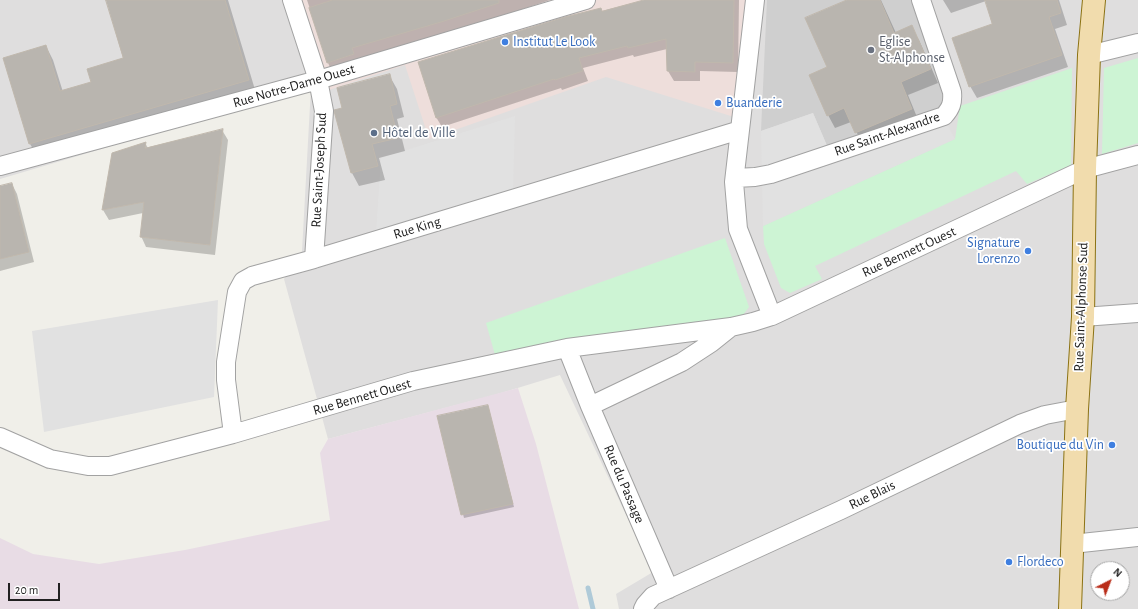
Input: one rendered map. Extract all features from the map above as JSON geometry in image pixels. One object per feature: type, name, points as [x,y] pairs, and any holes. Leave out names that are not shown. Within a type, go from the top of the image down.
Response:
[{"type":"main road","name":"Rue Saint-Alphonse Sud","points":[[1070,609],[1077,409],[1083,317],[1085,170],[1089,55],[1093,2]]},
{"type":"street","name":"Rue Saint-Joseph Sud","points":[[292,0],[318,80],[324,111],[314,260]]},
{"type":"street","name":"Rue Notre-Dame Ouest","points":[[0,166],[318,80],[586,0]]},
{"type":"street","points":[[754,0],[735,178],[738,229],[772,316]]},
{"type":"street","name":"Rue Saint-Alexandre","points":[[735,178],[755,177],[771,174],[944,116],[950,109],[953,101],[952,92],[921,0]]},
{"type":"street","points":[[1089,55],[1138,43]]},
{"type":"street","name":"Rue King","points":[[233,434],[226,380],[226,362],[237,292],[243,281],[252,276],[314,260],[740,130]]},
{"type":"street","name":"Rue Bennett Ouest","points":[[0,437],[50,459],[88,466],[110,466],[233,434],[413,381],[567,348],[731,327],[753,322],[772,316],[1085,170],[1138,155]]},
{"type":"street","points":[[1083,317],[1138,313]]},
{"type":"street","name":"Rue Bennett Ouest","points":[[590,406],[682,362],[711,344],[731,327]]},
{"type":"street","name":"Rue du Passage","points":[[567,348],[590,406],[669,589]]},
{"type":"street","name":"Rue Blais","points":[[669,589],[841,510],[1020,424],[1045,414],[1077,409]]},
{"type":"street","points":[[1072,544],[1138,537]]},
{"type":"street","points":[[643,609],[653,596],[669,589]]},
{"type":"shaded area","points":[[0,0],[1138,0],[1138,609],[619,609],[616,594],[653,572],[560,375],[498,394],[328,439],[284,279],[302,251],[311,87],[0,179]]},
{"type":"shaded area","points":[[298,0],[748,0],[734,117],[606,77],[429,139],[405,65],[329,90]]},
{"type":"shaded area","points":[[767,0],[917,0],[948,106],[829,151],[813,113],[761,131]]},
{"type":"shaded area","points":[[813,113],[829,150],[941,113],[955,139],[763,226],[761,131]]},
{"type":"shaded area","points":[[515,116],[513,193],[376,233],[381,158]]},
{"type":"shaded area","points":[[218,300],[214,397],[44,432],[32,331]]},
{"type":"shaded area","points":[[518,388],[536,444],[579,609],[0,609],[0,538],[33,554],[99,564],[185,550],[330,520],[320,453],[328,439]]},
{"type":"green space","points":[[1138,58],[1138,143],[1102,154],[1104,68]]},
{"type":"green space","points":[[1072,68],[1071,165],[1027,184],[1016,171],[815,266],[822,279],[790,293],[781,288],[764,244],[763,226],[955,139],[960,106]]},
{"type":"green space","points":[[725,238],[749,307],[738,320],[495,355],[486,323]]},
{"type":"building","points":[[106,0],[225,0],[249,80],[29,144],[3,58],[46,45],[60,91],[91,82],[87,69],[123,58]]},
{"type":"building","points":[[333,0],[499,0],[499,3],[352,48],[354,54],[327,63],[309,8]]},
{"type":"building","points":[[644,0],[734,0],[733,63],[695,62],[695,72],[667,71],[666,39],[628,48],[627,46],[579,58],[583,71],[555,80],[554,79],[436,118],[418,62],[565,17],[601,8],[602,11]]},
{"type":"building","name":"Eglise St-Alphonse","points":[[847,0],[880,0],[894,33],[912,25],[931,69],[901,82],[912,109],[855,133],[844,108],[827,116],[809,75],[827,67],[805,18]]},
{"type":"building","points":[[985,0],[1057,0],[1061,13],[1049,17],[1062,55],[969,87],[952,38],[992,24]]},
{"type":"building","points":[[390,74],[397,104],[390,106],[398,138],[372,144],[378,166],[351,173],[334,111],[342,108],[337,88]]},
{"type":"building","points":[[223,129],[210,245],[140,237],[144,202],[102,210],[112,153],[146,142],[145,148]]},
{"type":"building","points":[[12,183],[29,252],[0,259],[0,186]]},
{"type":"building","points":[[488,405],[513,504],[461,515],[437,416]]},
{"type":"waterway","points":[[588,588],[593,609]]},
{"type":"place","name":"Institut Le Look","points":[[505,42]]},
{"type":"place","name":"Eglise St-Alphonse","points":[[871,50]]},
{"type":"place","name":"Buanderie","points":[[718,103]]},
{"type":"place","name":"Hôtel de Ville","points":[[374,133]]},
{"type":"place","name":"Signature Lorenzo","points":[[1028,251]]},
{"type":"place","name":"Boutique du Vin","points":[[1112,445]]},
{"type":"place","name":"Flordeco","points":[[1009,562]]}]
